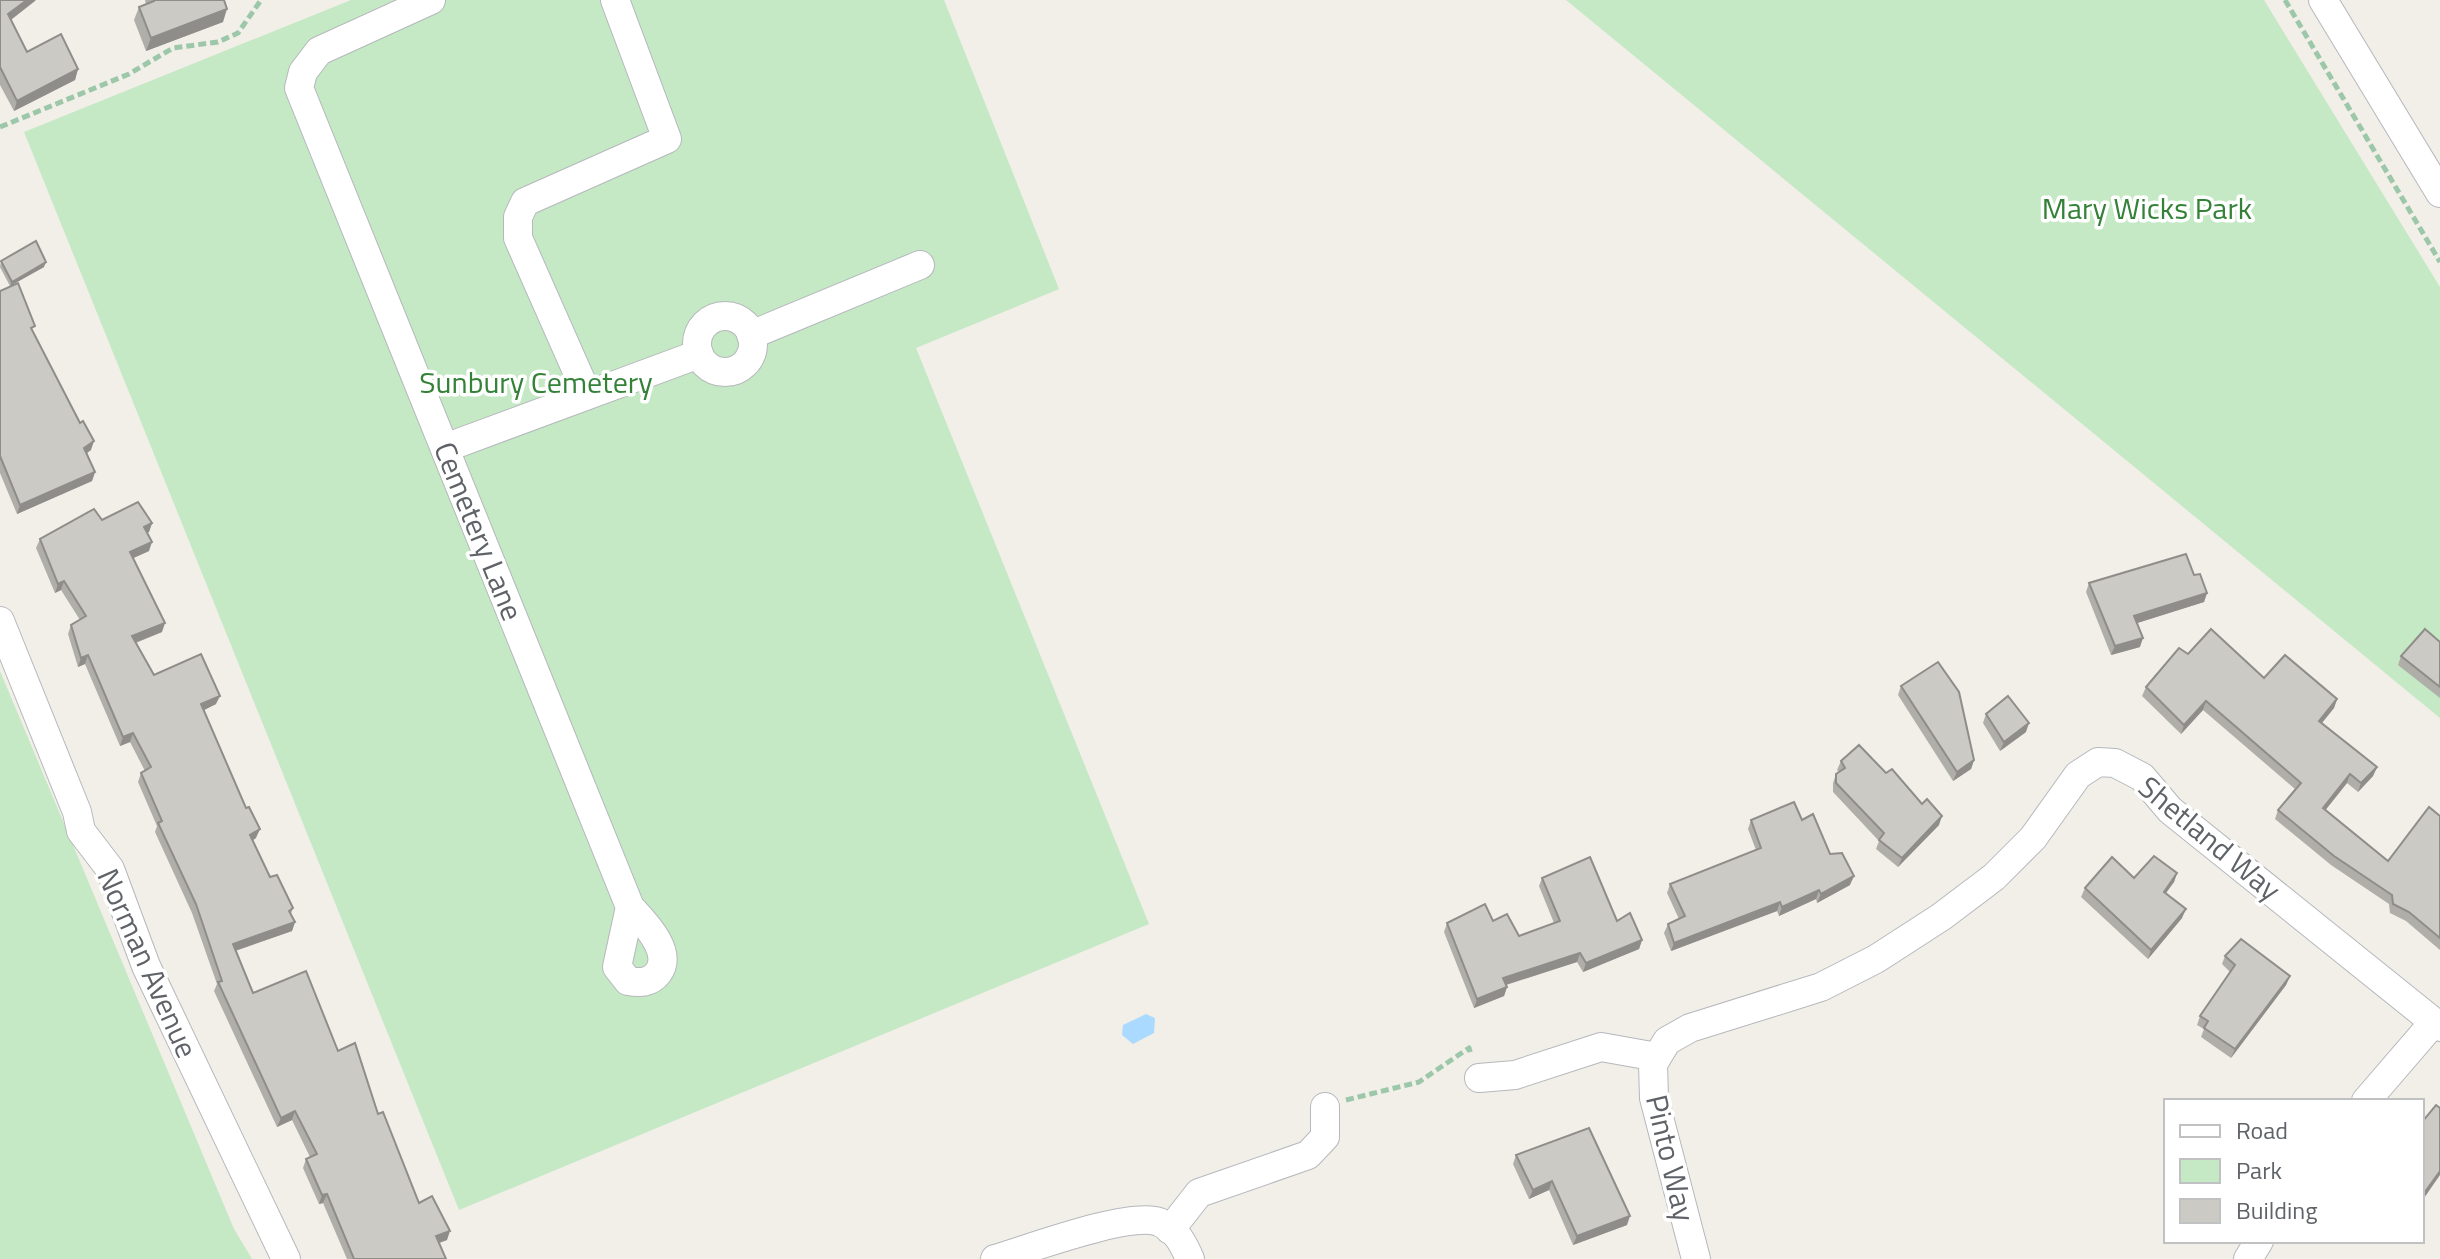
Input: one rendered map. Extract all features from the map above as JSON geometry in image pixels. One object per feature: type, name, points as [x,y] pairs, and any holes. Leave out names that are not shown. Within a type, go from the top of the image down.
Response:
[{"type":"street","name":"Cemetery Lane","points":[[431,0],[319,51],[303,72],[299,88],[630,907]]},
{"type":"street","points":[[587,394],[518,238],[518,217],[525,202],[667,139],[615,0]]},
{"type":"street","points":[[2323,0],[2440,193]]},
{"type":"street","points":[[445,448],[699,354],[698,335],[703,326],[719,316],[739,320],[751,335],[920,265]]},
{"type":"street","name":"Norman Avenue","points":[[2,631],[77,812],[81,831],[110,869],[146,966],[286,1259]]},
{"type":"street","name":"Shetland Way","points":[[1657,1057],[1667,1041],[1690,1028],[1821,987],[1876,959],[1941,917],[1994,877],[2033,838],[2078,775],[2098,762],[2115,763],[2142,777],[2170,810],[2437,1024]]},
{"type":"street","points":[[2368,1099],[2437,1024]]},
{"type":"street","points":[[1479,1078],[1515,1075],[1601,1047],[1657,1057]]},
{"type":"street","name":"Pinto Way","points":[[1657,1057],[1653,1064],[1654,1098],[1696,1259]]},
{"type":"street","points":[[1170,1230],[1199,1193],[1308,1155],[1325,1137],[1325,1107]]},
{"type":"street","points":[[995,1259],[1128,1219],[1158,1222],[1181,1238],[1190,1259]]},
{"type":"path","points":[[0,127],[129,74],[173,48],[218,42],[238,33],[261,0]]},
{"type":"path","points":[[2285,0],[2440,262]]},
{"type":"path","points":[[1325,1107],[1419,1082],[1469,1048],[1479,1078]]},
{"type":"green space","name":"Sunbury Cemetery","points":[[351,0],[944,0],[1059,289],[916,348],[1149,924],[459,1210],[24,132]]},
{"type":"green space","name":"Mary Wicks Park","points":[[1566,0],[2264,0],[2440,287],[2440,718]]},
{"type":"green space","points":[[0,671],[234,1229],[252,1259],[0,1259]]},
{"type":"water","points":[[1146,1014],[1155,1018],[1154,1033],[1133,1044],[1122,1035],[1123,1025]]},
{"type":"building","points":[[0,0],[27,0],[8,14],[27,52],[61,34],[78,69],[17,101],[0,67]]},
{"type":"building","points":[[154,0],[224,0],[227,9],[151,38],[139,7]]},
{"type":"building","points":[[36,241],[46,262],[12,282],[1,261]]},
{"type":"building","points":[[18,283],[35,326],[31,328],[80,423],[83,421],[94,441],[84,448],[95,472],[20,505],[0,456],[0,291]]},
{"type":"building","points":[[138,502],[152,523],[144,527],[152,542],[130,552],[165,623],[132,636],[154,675],[201,654],[220,696],[201,704],[246,808],[249,807],[260,829],[250,835],[270,877],[277,875],[293,908],[289,911],[295,922],[233,944],[253,993],[306,971],[338,1051],[355,1043],[378,1114],[383,1112],[419,1203],[432,1196],[450,1231],[436,1236],[446,1259],[354,1259],[327,1194],[322,1195],[306,1159],[317,1154],[295,1111],[281,1118],[218,982],[222,981],[196,904],[158,823],[162,821],[141,773],[151,767],[133,733],[123,737],[88,655],[81,658],[71,625],[86,616],[64,581],[58,584],[40,539],[94,509],[102,520]]},
{"type":"building","points":[[2186,554],[2194,575],[2200,574],[2207,593],[2134,616],[2143,638],[2115,646],[2089,583]]},
{"type":"building","points":[[2211,629],[2264,678],[2285,655],[2337,699],[2319,721],[2377,767],[2361,783],[2350,774],[2323,808],[2388,861],[2429,807],[2440,816],[2440,938],[2409,912],[2393,904],[2392,895],[2334,856],[2278,810],[2301,783],[2206,701],[2184,725],[2146,687],[2179,648],[2188,654]]},
{"type":"building","points":[[2425,629],[2440,642],[2440,687],[2401,656]]},
{"type":"building","points":[[1938,662],[1959,692],[1974,760],[1957,772],[1901,686]]},
{"type":"building","points":[[2008,696],[2029,723],[2004,742],[1986,714]]},
{"type":"building","points":[[1859,745],[1886,773],[1892,769],[1922,804],[1927,799],[1942,816],[1902,858],[1879,840],[1884,833],[1836,783],[1836,774],[1845,768],[1841,761]]},
{"type":"building","points":[[1794,802],[1802,820],[1813,814],[1830,854],[1842,853],[1854,876],[1821,894],[1819,890],[1782,907],[1780,902],[1674,943],[1668,924],[1685,916],[1670,884],[1761,848],[1751,820]]},
{"type":"building","points":[[2154,856],[2177,873],[2164,892],[2186,909],[2151,950],[2085,888],[2112,857],[2134,878]]},
{"type":"building","points":[[1590,857],[1617,921],[1630,913],[1642,940],[1586,963],[1580,953],[1503,978],[1507,987],[1477,999],[1447,923],[1485,904],[1493,921],[1507,914],[1519,936],[1560,921],[1542,878]]},
{"type":"building","points":[[2241,939],[2290,976],[2235,1049],[2204,1028],[2208,1021],[2200,1016],[2235,965],[2225,956]]},
{"type":"building","points":[[2436,1105],[2440,1108],[2440,1171],[2424,1193],[2424,1120]]},
{"type":"building","points":[[1589,1128],[1630,1216],[1577,1236],[1552,1181],[1533,1190],[1516,1155]]}]
